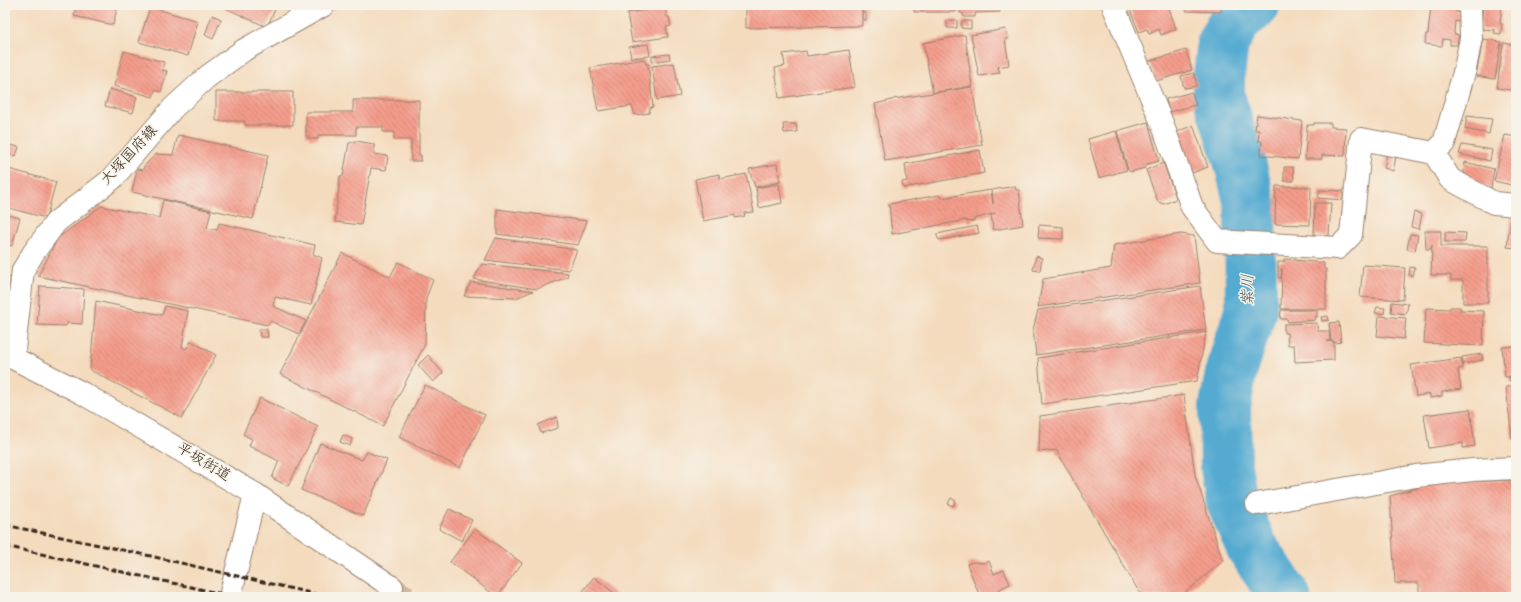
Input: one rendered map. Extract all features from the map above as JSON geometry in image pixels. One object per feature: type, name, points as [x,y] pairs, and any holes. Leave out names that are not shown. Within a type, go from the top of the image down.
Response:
[{"type":"street","name":"大塚国府線","points":[[9,357],[23,270],[56,222],[112,179],[173,108],[207,77],[244,50],[324,5]]},
{"type":"street","points":[[1113,5],[1162,123],[1192,207],[1217,241],[1338,248],[1351,235],[1361,139],[1434,153],[1450,179],[1494,203],[1516,205]]},
{"type":"street","points":[[1434,153],[1444,143],[1465,69],[1470,38],[1470,5]]},
{"type":"street","name":"平坂街道","points":[[9,357],[82,393],[255,494],[392,587]]},
{"type":"street","points":[[1257,504],[1416,476],[1473,470],[1516,468]]},
{"type":"street","points":[[230,597],[255,494]]},
{"type":"building","points":[[76,5],[118,5],[113,25],[74,16]]},
{"type":"building","points":[[224,5],[277,5],[267,27],[223,7]]},
{"type":"building","points":[[622,5],[632,5],[632,6],[623,9]]},
{"type":"building","points":[[746,5],[862,5],[862,26],[746,28]]},
{"type":"building","points":[[914,5],[956,5],[956,12],[914,12]]},
{"type":"building","points":[[960,5],[999,5],[1000,12],[975,13],[975,17],[964,17],[963,13],[960,13]]},
{"type":"building","points":[[1128,5],[1168,5],[1176,29],[1161,35],[1159,29],[1149,34],[1147,29],[1139,32]]},
{"type":"building","points":[[1187,5],[1221,5],[1221,12],[1186,11]]},
{"type":"building","points":[[1431,5],[1457,5],[1456,12],[1461,13],[1460,22],[1455,21],[1454,34],[1459,35],[1457,45],[1450,45],[1450,40],[1443,39],[1442,46],[1425,44],[1426,34],[1428,34]]},
{"type":"building","points":[[1483,5],[1502,5],[1500,24],[1502,24],[1501,34],[1494,33],[1495,30],[1481,29]]},
{"type":"building","points":[[150,7],[198,21],[188,56],[139,42]]},
{"type":"building","points":[[665,7],[671,26],[666,27],[668,37],[632,42],[627,13]]},
{"type":"building","points":[[863,7],[866,7],[866,20],[863,20]]},
{"type":"building","points":[[212,15],[221,19],[213,39],[205,35]]},
{"type":"building","points":[[947,20],[957,20],[957,28],[947,28]]},
{"type":"building","points":[[962,21],[971,21],[971,29],[961,28]]},
{"type":"building","points":[[1006,29],[1008,39],[1005,39],[1009,65],[998,67],[1000,73],[979,76],[971,35]]},
{"type":"building","points":[[965,35],[972,86],[933,93],[923,43]]},
{"type":"building","points":[[1483,39],[1501,42],[1495,79],[1476,76]]},
{"type":"building","points":[[1503,43],[1516,45],[1516,91],[1497,88]]},
{"type":"building","points":[[648,44],[650,56],[631,58],[629,47]]},
{"type":"building","points":[[849,50],[855,87],[779,98],[775,68],[785,66],[783,54],[806,51],[807,56]]},
{"type":"building","points":[[1186,50],[1192,70],[1156,81],[1149,61]]},
{"type":"building","points":[[124,51],[164,62],[162,70],[167,71],[161,92],[155,90],[153,97],[114,86]]},
{"type":"building","points":[[669,54],[670,59],[652,62],[652,56]]},
{"type":"building","points":[[644,59],[646,64],[648,64],[653,107],[650,108],[649,113],[635,115],[632,106],[598,111],[590,68]]},
{"type":"building","points":[[674,63],[680,96],[657,100],[652,66]]},
{"type":"building","points":[[1194,73],[1197,86],[1184,88],[1181,76]]},
{"type":"building","points":[[972,87],[982,145],[885,161],[875,104],[893,99]]},
{"type":"building","points":[[110,89],[137,97],[133,113],[105,106]]},
{"type":"building","points":[[216,92],[293,92],[293,125],[245,125],[245,121],[216,121]]},
{"type":"building","points":[[1192,92],[1196,105],[1169,112],[1166,99]]},
{"type":"building","points":[[353,100],[419,100],[419,155],[421,155],[421,161],[411,161],[411,140],[394,140],[394,132],[383,132],[383,127],[356,127],[356,135],[318,135],[318,139],[309,139],[309,136],[306,136],[306,112],[353,112]]},
{"type":"building","points":[[1257,115],[1302,121],[1298,159],[1261,155],[1262,141],[1258,141],[1259,130],[1255,130]]},
{"type":"building","points":[[1467,116],[1492,119],[1489,134],[1465,129]]},
{"type":"building","points":[[1148,122],[1159,161],[1144,165],[1145,168],[1130,172],[1128,170],[1117,131]]},
{"type":"building","points":[[1314,123],[1331,123],[1331,127],[1346,128],[1345,156],[1322,155],[1322,159],[1305,159],[1307,125],[1314,125]]},
{"type":"building","points":[[783,124],[796,124],[797,132],[784,133]]},
{"type":"building","points":[[1193,125],[1208,167],[1192,173],[1177,132]]},
{"type":"building","points":[[1116,131],[1127,170],[1099,178],[1088,139]]},
{"type":"building","points":[[178,135],[268,155],[253,219],[132,192],[137,169],[143,170],[144,166],[156,154],[173,155]]},
{"type":"building","points":[[1505,135],[1516,137],[1516,186],[1494,181]]},
{"type":"building","points":[[356,141],[374,144],[374,154],[388,156],[386,170],[371,168],[361,225],[335,222],[340,176],[343,176],[349,143]]},
{"type":"building","points":[[5,144],[19,147],[16,156],[5,153]]},
{"type":"building","points":[[1462,145],[1492,150],[1490,161],[1459,154]]},
{"type":"building","points":[[980,150],[984,173],[903,188],[902,182],[907,181],[905,164]]},
{"type":"building","points":[[1387,154],[1396,157],[1393,171],[1384,168]]},
{"type":"building","points":[[1465,162],[1494,169],[1491,188],[1471,181],[1464,172]]},
{"type":"building","points":[[1163,163],[1176,197],[1176,199],[1164,204],[1158,202],[1146,170]]},
{"type":"building","points":[[777,164],[780,182],[755,187],[749,169]]},
{"type":"building","points":[[1284,167],[1293,167],[1294,181],[1284,181]]},
{"type":"building","points":[[9,169],[56,182],[46,218],[5,207],[5,185]]},
{"type":"building","points":[[719,174],[720,179],[746,174],[754,212],[744,213],[745,216],[735,218],[735,215],[703,221],[695,179]]},
{"type":"building","points":[[779,184],[782,203],[759,208],[756,188]]},
{"type":"building","points":[[1015,186],[1016,190],[1019,190],[1023,225],[993,230],[991,215],[995,213],[974,219],[974,221],[967,222],[966,220],[892,234],[889,204],[939,195],[941,198],[991,190],[993,204],[992,190]]},
{"type":"building","points":[[1276,186],[1311,187],[1310,225],[1275,224]]},
{"type":"building","points":[[1320,190],[1343,191],[1343,200],[1318,198]]},
{"type":"building","points":[[163,200],[211,211],[207,228],[217,230],[219,223],[315,245],[313,254],[322,258],[311,305],[275,297],[273,306],[306,321],[299,334],[270,321],[268,325],[38,276],[58,238],[101,206],[159,218]]},
{"type":"building","points":[[1315,203],[1331,203],[1329,236],[1314,235]]},
{"type":"building","points":[[497,209],[587,221],[578,245],[497,234]]},
{"type":"building","points":[[1414,212],[1422,214],[1419,229],[1411,227]]},
{"type":"building","points":[[1511,212],[1516,213],[1516,248],[1507,247]]},
{"type":"building","points":[[5,214],[20,218],[12,246],[5,244]]},
{"type":"building","points":[[1039,225],[1063,227],[1063,239],[1038,238]]},
{"type":"building","points":[[977,226],[979,233],[939,240],[937,236],[937,234]]},
{"type":"building","points":[[1425,231],[1441,231],[1441,246],[1488,246],[1488,303],[1463,303],[1463,280],[1451,280],[1451,275],[1431,275],[1432,245],[1431,249],[1426,249]]},
{"type":"building","points":[[1445,232],[1466,233],[1465,242],[1445,242]]},
{"type":"building","points":[[1181,234],[1194,236],[1200,283],[1038,307],[1043,279],[1111,268],[1114,245]]},
{"type":"building","points":[[1410,234],[1418,235],[1415,251],[1407,249]]},
{"type":"building","points":[[496,238],[577,250],[569,270],[485,260]]},
{"type":"building","points":[[342,253],[390,277],[398,262],[433,280],[426,298],[425,344],[383,426],[280,374]]},
{"type":"building","points":[[1036,256],[1042,258],[1040,271],[1033,270]]},
{"type":"building","points":[[1284,259],[1324,263],[1324,269],[1326,269],[1326,309],[1281,309],[1282,268],[1281,278],[1278,278],[1278,262],[1284,262]]},
{"type":"building","points":[[482,264],[568,273],[567,277],[537,289],[474,279]]},
{"type":"building","points":[[1363,265],[1405,268],[1403,300],[1360,297]]},
{"type":"building","points":[[1410,267],[1415,268],[1413,276],[1409,275]]},
{"type":"building","points":[[5,276],[11,278],[5,295]]},
{"type":"building","points":[[471,282],[533,291],[516,298],[464,296]]},
{"type":"building","points":[[40,286],[84,289],[82,324],[67,323],[66,326],[37,325]]},
{"type":"building","points":[[1200,286],[1206,330],[1036,355],[1033,330],[1038,310]]},
{"type":"building","points":[[96,301],[162,315],[165,306],[188,311],[182,347],[186,349],[191,341],[216,355],[182,418],[90,370]]},
{"type":"building","points":[[1392,302],[1408,304],[1406,314],[1391,312]]},
{"type":"building","points":[[1377,307],[1385,308],[1384,314],[1375,313]]},
{"type":"building","points":[[1450,307],[1460,307],[1460,310],[1484,311],[1483,346],[1424,343],[1426,308],[1450,309]]},
{"type":"building","points":[[1281,310],[1317,310],[1317,317],[1315,317],[1315,320],[1288,322],[1287,319],[1280,319]]},
{"type":"building","points":[[1328,316],[1329,320],[1322,321],[1321,317]]},
{"type":"building","points":[[1379,316],[1406,318],[1404,339],[1377,336]]},
{"type":"building","points":[[1339,322],[1341,342],[1335,343],[1334,341],[1331,341],[1329,323]]},
{"type":"building","points":[[1317,323],[1318,331],[1329,331],[1330,341],[1327,341],[1334,342],[1334,360],[1295,362],[1294,345],[1288,345],[1287,333],[1284,333],[1284,324]]},
{"type":"building","points":[[259,329],[267,329],[268,337],[260,337]]},
{"type":"building","points":[[1206,332],[1197,381],[1042,404],[1038,358]]},
{"type":"building","points":[[1516,346],[1516,376],[1505,377],[1502,347]]},
{"type":"building","points":[[1482,354],[1483,360],[1463,364],[1462,357]]},
{"type":"building","points":[[428,355],[443,373],[433,382],[418,365]]},
{"type":"building","points":[[1461,358],[1463,368],[1458,369],[1461,389],[1442,392],[1442,396],[1430,398],[1430,394],[1416,396],[1411,365]]},
{"type":"building","points":[[1516,376],[1516,381],[1509,381],[1509,377]]},
{"type":"building","points":[[425,385],[485,415],[460,468],[399,437]]},
{"type":"building","points":[[1516,386],[1516,438],[1512,439],[1506,387]]},
{"type":"building","points":[[1184,395],[1195,475],[1223,561],[1182,595],[1142,597],[1056,450],[1039,452],[1040,416]]},
{"type":"building","points":[[260,398],[318,427],[288,486],[272,478],[279,461],[249,446],[252,439],[243,434]]},
{"type":"building","points":[[1470,409],[1475,446],[1463,448],[1463,443],[1429,448],[1424,415]]},
{"type":"building","points":[[557,417],[558,428],[541,433],[538,425]]},
{"type":"building","points":[[343,435],[352,439],[350,446],[340,442]]},
{"type":"building","points":[[320,443],[362,460],[367,452],[387,460],[363,516],[301,490]]},
{"type":"building","points":[[1516,480],[1516,597],[1419,597],[1419,583],[1395,583],[1390,496],[1434,483]]},
{"type":"building","points":[[951,498],[956,501],[953,506],[948,504]]},
{"type":"building","points":[[449,509],[472,520],[462,541],[439,529]]},
{"type":"building","points":[[475,529],[522,563],[497,597],[450,562]]},
{"type":"building","points":[[989,561],[994,574],[1004,570],[1010,584],[998,590],[1000,597],[980,597],[967,564],[973,562],[985,563]]},
{"type":"building","points":[[594,577],[619,597],[578,597]]},
{"type":"waterway","name":"紫川","points":[[1254,5],[1238,17],[1223,41],[1219,76],[1219,97],[1240,163],[1250,205],[1251,309],[1232,368],[1225,406],[1226,467],[1232,502],[1252,547],[1285,597]]},
{"type":"tunnel","points":[[392,587],[407,597]]},
{"type":"railway","points":[[5,525],[146,555],[328,597]]},
{"type":"railway","points":[[5,546],[236,597]]}]
